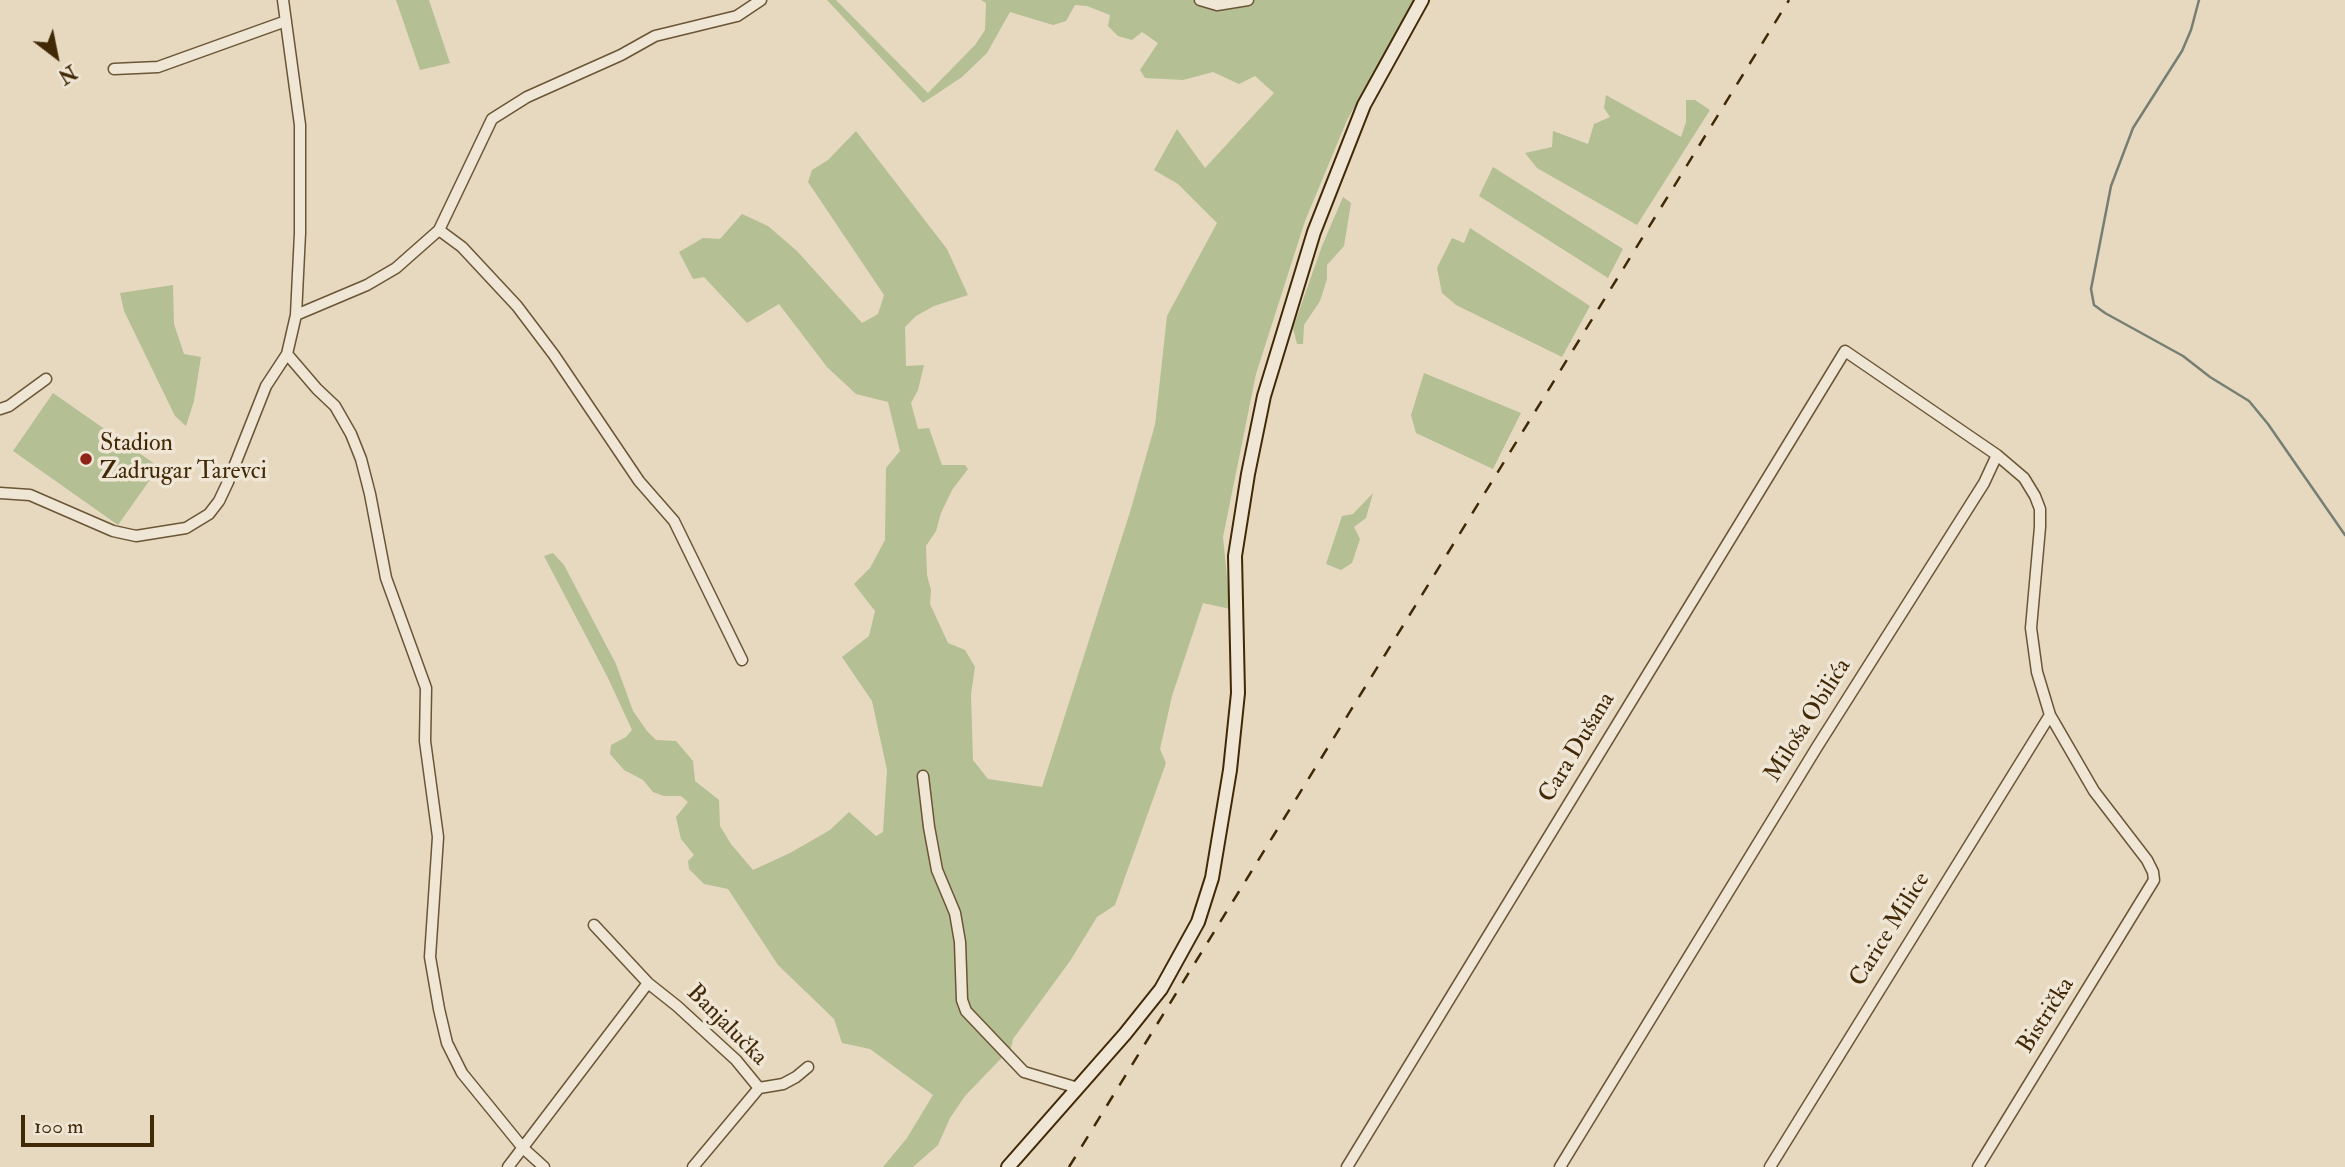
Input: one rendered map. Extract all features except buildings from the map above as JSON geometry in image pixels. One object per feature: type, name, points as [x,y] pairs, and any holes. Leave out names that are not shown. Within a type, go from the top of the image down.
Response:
[{"type":"main road","points":[[1008,1167],[1161,989],[1198,922],[1212,878],[1230,770],[1238,693],[1236,556],[1248,474],[1264,396],[1314,232],[1364,105],[1422,0]]},
{"type":"street","points":[[0,493],[30,495],[113,531],[136,536],[186,527],[209,514],[219,501],[266,386],[287,354],[296,315],[300,233],[300,125],[283,0]]},
{"type":"street","points":[[296,315],[368,285],[396,268],[439,230],[484,132],[492,119],[505,109],[621,55],[655,36],[737,16],[761,0]]},
{"type":"street","points":[[1200,0],[1217,5],[1248,0]]},
{"type":"street","points":[[114,69],[158,67],[286,21]]},
{"type":"street","points":[[439,230],[462,247],[517,306],[554,355],[639,481],[674,521],[742,660]]},
{"type":"street","points":[[297,291],[315,306]]},
{"type":"street","name":"Cara Dušana","points":[[1347,1167],[1845,351],[1997,455]]},
{"type":"street","points":[[287,354],[317,390],[335,406],[351,434],[370,494],[386,578],[426,688],[426,752],[438,837],[430,957],[447,1043],[462,1073],[523,1148],[544,1167]]},
{"type":"street","points":[[0,409],[9,406],[46,379]]},
{"type":"street","points":[[1997,455],[2024,478],[2040,509],[2031,628],[2037,672],[2050,715]]},
{"type":"street","name":"Miloša Obilića","points":[[1560,1167],[1810,759],[1984,483],[1997,455]]},
{"type":"street","name":"Bistrička","points":[[1978,1167],[2154,880],[2147,860],[2094,791],[2050,715]]},
{"type":"street","name":"Carice Milice","points":[[1769,1167],[2050,715]]},
{"type":"street","points":[[923,776],[937,870],[955,913],[960,942],[962,1000],[966,1011],[1024,1072],[1078,1088]]},
{"type":"street","name":"Banjalučka","points":[[594,925],[648,983],[736,1060],[759,1088],[693,1167]]},
{"type":"street","name":"Banjalučka","points":[[508,1167],[648,983]]},
{"type":"street","points":[[759,1088],[783,1083],[808,1067]]},
{"type":"green space","points":[[396,0],[429,0],[450,63],[420,70]]},
{"type":"green space","points":[[827,0],[836,0],[928,93],[975,45],[985,30],[986,3],[981,0],[1416,0],[1347,120],[1305,221],[1256,374],[1223,537],[1230,609],[1203,603],[1172,696],[1160,749],[1166,763],[1115,905],[1097,917],[1070,961],[1013,1039],[1011,1048],[965,1096],[950,1118],[938,1145],[913,1167],[883,1167],[907,1138],[933,1095],[870,1049],[842,1043],[834,1019],[778,965],[728,889],[704,884],[689,869],[688,861],[694,855],[681,839],[676,817],[688,802],[681,796],[664,796],[653,792],[643,780],[624,770],[610,754],[611,745],[626,737],[632,730],[544,556],[553,553],[564,565],[616,664],[633,711],[656,740],[676,741],[693,761],[695,781],[719,800],[720,826],[753,870],[830,830],[849,812],[876,836],[883,832],[887,770],[872,701],[842,657],[869,636],[875,611],[854,584],[870,568],[885,540],[886,468],[900,451],[888,402],[856,394],[827,367],[779,304],[747,323],[704,277],[693,279],[679,252],[703,238],[720,239],[742,214],[768,226],[797,251],[862,323],[878,314],[884,295],[808,182],[812,170],[828,160],[856,131],[947,249],[968,295],[934,306],[916,316],[905,327],[906,366],[924,365],[918,390],[911,403],[918,429],[929,428],[942,465],[965,465],[968,469],[952,490],[936,531],[926,546],[930,604],[948,643],[965,650],[975,667],[971,694],[973,760],[988,779],[1042,787],[1155,425],[1167,316],[1217,223],[1178,184],[1154,170],[1177,129],[1205,168],[1274,93],[1255,76],[1239,84],[1213,72],[1183,80],[1145,78],[1140,70],[1158,43],[1142,32],[1132,40],[1118,36],[1108,26],[1110,15],[1087,6],[1075,5],[1066,21],[1053,25],[1010,12],[987,53],[962,77],[923,103]]},
{"type":"green space","points":[[1606,95],[1681,137],[1686,122],[1686,100],[1695,100],[1710,110],[1637,225],[1537,168],[1525,153],[1552,147],[1553,131],[1588,144],[1594,124],[1610,117],[1604,108]]},
{"type":"green space","points":[[1493,167],[1623,249],[1608,278],[1479,196]]},
{"type":"green space","points":[[1343,197],[1351,203],[1344,246],[1327,265],[1327,279],[1320,301],[1304,325],[1303,344],[1297,344],[1293,328],[1322,246]]},
{"type":"green space","points":[[1470,228],[1590,306],[1562,357],[1456,305],[1442,293],[1437,268],[1452,238],[1464,243]]},
{"type":"green space","points":[[173,285],[174,324],[184,354],[201,357],[194,401],[186,426],[175,416],[124,311],[120,293]]},
{"type":"green space","points":[[1424,373],[1521,413],[1493,469],[1416,433],[1411,415]]},
{"type":"green space","name":"Stadion Zadrugar Tarevci","points":[[53,393],[159,467],[118,525],[13,451]]},
{"type":"green space","points":[[1373,493],[1366,518],[1354,527],[1360,539],[1352,563],[1341,570],[1326,564],[1342,516],[1353,514]]},
{"type":"waterway","points":[[2199,0],[2182,51],[2133,128],[2111,186],[2091,289],[2094,305],[2183,356],[2210,377],[2249,401],[2345,535]]},
{"type":"railway","points":[[1069,1167],[1789,0]]},
{"type":"place","name":"Stadion Zadrugar Tarevci","points":[[86,459]]}]
